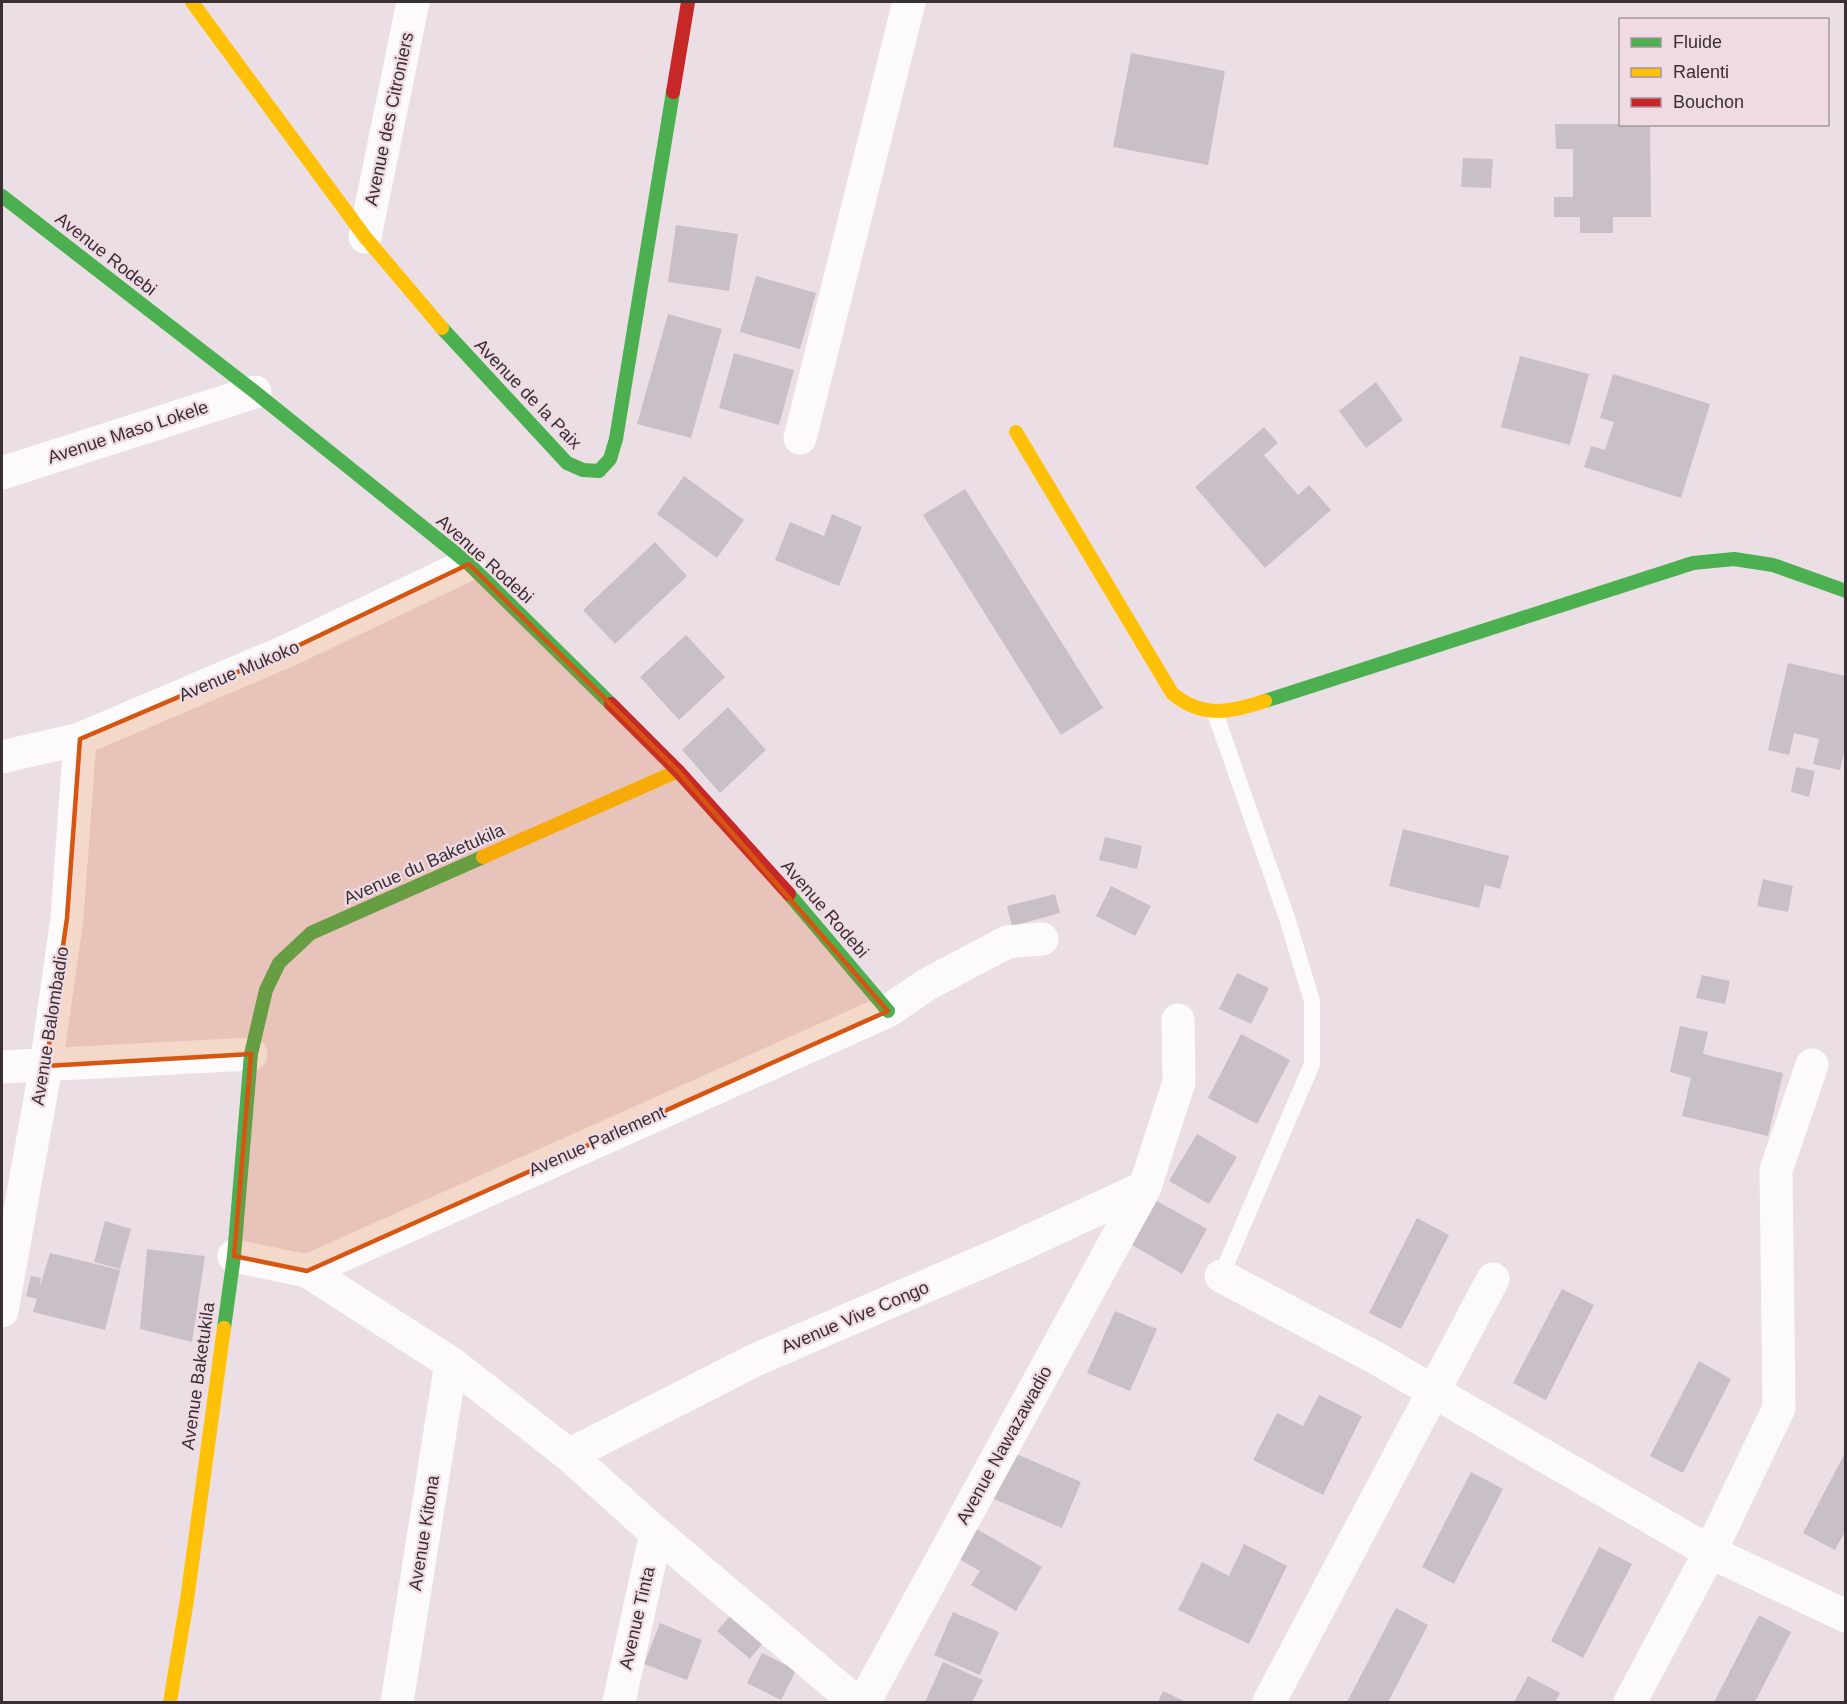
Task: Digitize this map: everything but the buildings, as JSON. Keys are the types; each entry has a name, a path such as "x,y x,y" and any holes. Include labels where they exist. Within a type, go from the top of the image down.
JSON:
{"street":[{"name":"Avenue de la Paix","path":"192,2 365,237 457,346 567,463 583,470 599,471 610,459 616,439 688,2"},
{"name":"Avenue des Citroniers","path":"365,237 413,2"},
{"path":"800,438 902,3"},
{"name":"Avenue Rodebi","path":"2,195 255,392 469,564 678,771 822,931 888,1011"},
{"name":"Avenue Maso Lokele","path":"2,472 255,392"},
{"path":"1016,432 1172,693 1186,706 1215,713 1237,710 1693,563 1734,558 1773,565 1845,591"},
{"name":"Avenue Mukoko","path":"2,757 80,739 289,650 469,564"},
{"name":"Avenue Balombadio","path":"2,1311 46,1066 67,918 80,739"},
{"name":"Avenue du Baketukila","path":"251,1054 266,990 279,963 311,933 678,771"},
{"name":"Avenue Parlement","path":"307,1271 888,1011 926,985 1007,942 1042,939"},
{"name":"Avenue Nawazawadio","path":"864,1702 1145,1187 1179,1082 1178,1020"},
{"path":"2,1067 251,1054"},
{"name":"Avenue Baketukila","path":"170,1702 187,1600 234,1256 251,1054"},
{"path":"1630,1702 1710,1552 1779,1408 1776,1170 1812,1065"},
{"name":"Avenue Vive Congo","path":"569,1455 755,1360 1014,1248 1145,1187"},
{"path":"234,1256 307,1271 451,1363 569,1455 656,1533 856,1702"},
{"path":"1221,1276 1376,1358 1432,1393 1710,1552 1845,1616"},
{"path":"1269,1702 1493,1279"},
{"name":"Avenue Kitona","path":"397,1702 451,1363"},
{"name":"Avenue Tinta","path":"619,1702 656,1533"}],"lane":[{"path":"1215,713 1287,918 1312,1001 1312,1064 1221,1276"}],"highlighted area":[{"path":"469,564 678,771 888,1011 307,1271 234,1256 251,1054 46,1066 67,918 80,739 289,650"}],"traffic: fast":[{"path":"442,328 567,463 583,470 599,471 610,459 616,439 673,92"},
{"path":"2,196 255,392 469,564 611,704"},
{"path":"1265,701 1693,563 1734,559 1773,565 1846,591"},
{"path":"224,1328 234,1256 251,1054 266,990 279,963 311,933 483,857"},
{"path":"789,894 888,1011"}],"traffic: slow":[{"path":"192,2 365,237 442,328"},
{"path":"1016,432 1172,693 1194,707 1217,711 1265,701"},
{"path":"483,857 678,771"},
{"path":"170,1702 187,1600 224,1328"}],"traffic: jam":[{"path":"673,92 688,2"},
{"path":"611,704 678,771 789,894"}]}
